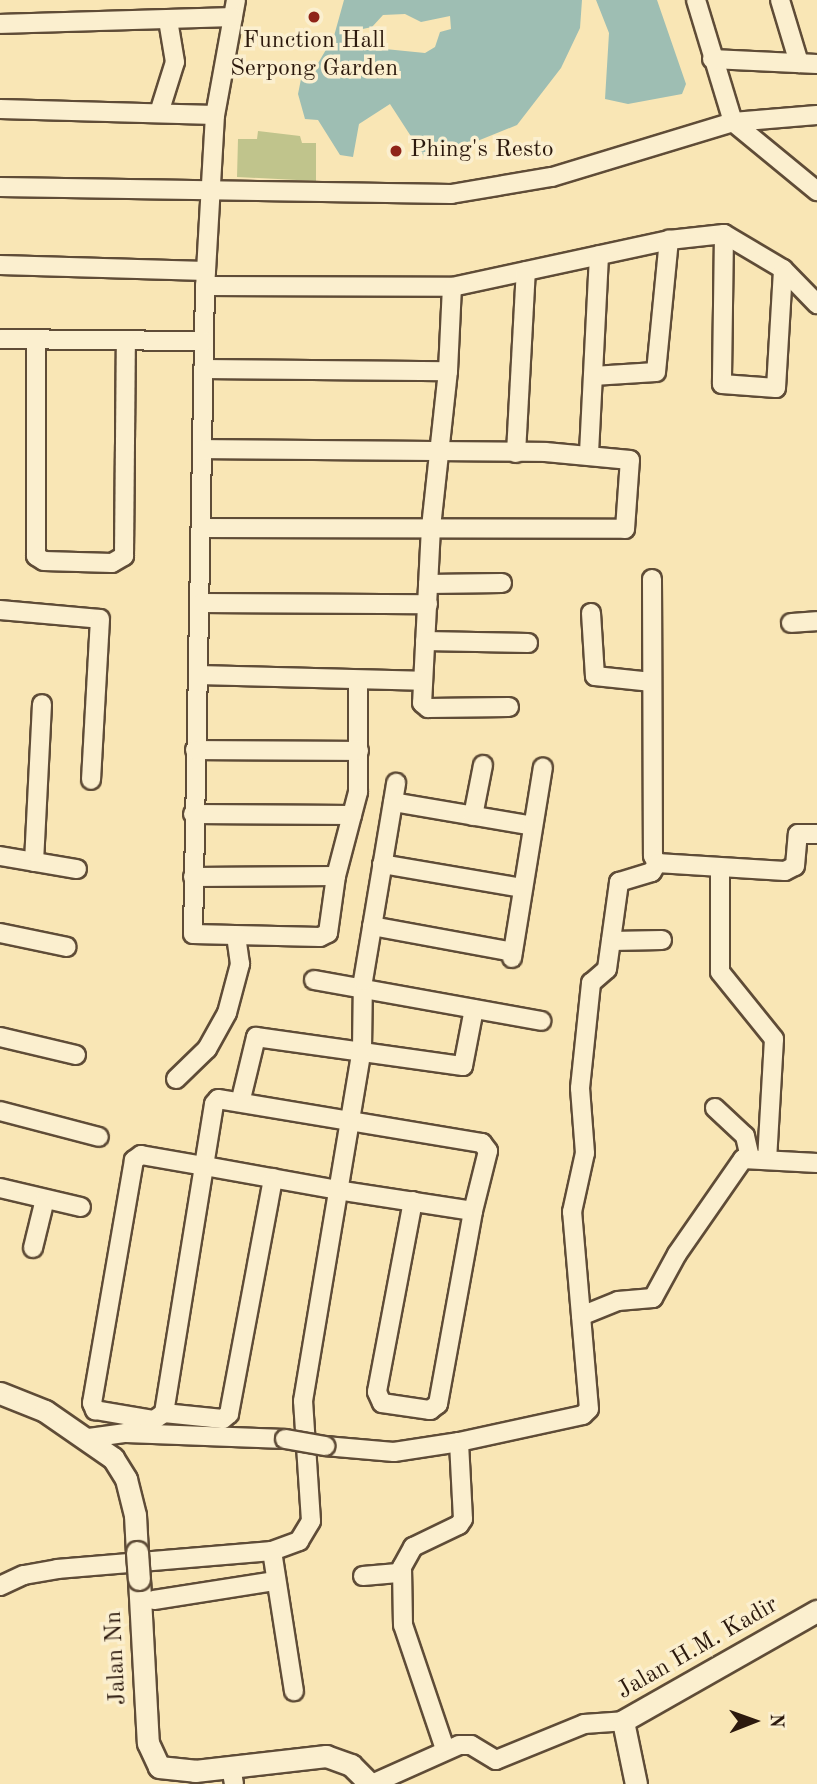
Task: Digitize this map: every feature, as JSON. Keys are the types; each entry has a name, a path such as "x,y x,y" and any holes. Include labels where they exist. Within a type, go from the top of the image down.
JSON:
{"street":[{"path":"696,0 733,122 817,191"},
{"path":"712,59 808,64 780,0"},
{"path":"0,23 168,20 234,8 215,115 205,279 201,603 192,814 193,934 325,936 335,876 358,792 358,682"},
{"path":"159,113 175,62 168,20"},
{"path":"0,109 215,115"},
{"path":"0,187 210,192 476,191 552,177 733,122 817,115"},
{"path":"0,265 205,279 452,287 669,240 724,234 783,269 817,304"},
{"path":"724,234 722,384 776,388 783,269"},
{"path":"593,376 656,372 669,240"},
{"path":"589,453 599,255"},
{"path":"516,453 526,271"},
{"path":"452,287 448,371 431,527 421,681 425,707 509,707"},
{"path":"0,339 204,341"},
{"path":"36,340 36,556 44,561 112,563 124,556 126,341"},
{"path":"203,369 448,371"},
{"path":"202,449 439,454 589,453 631,460 625,529 202,528"},
{"path":"652,579 653,856 657,863"},
{"path":"428,584 502,583"},
{"path":"201,603 428,604"},
{"path":"0,610 100,619 91,780"},
{"path":"591,613 595,676 652,682"},
{"path":"791,623 817,621"},
{"path":"425,641 528,643"},
{"path":"198,676 358,682 421,681"},
{"path":"34,862 42,704"},
{"path":"195,750 359,751"},
{"path":"472,816 483,765"},
{"path":"372,926 512,955 543,767"},
{"path":"0,1586 24,1575 57,1569 272,1551 299,1541 312,1521 303,1401 362,1049 363,989 396,783"},
{"path":"393,802 533,826"},
{"path":"192,814 352,815"},
{"path":"657,863 720,868 792,869 798,834 817,834"},
{"path":"0,856 77,869"},
{"path":"89,1438 126,1433 285,1439 324,1446 394,1452 459,1442 586,1413 591,1403 572,1212 585,1153 580,1088 591,983 606,972 619,882 652,872 657,863"},
{"path":"382,864 523,888"},
{"path":"720,868 720,972 774,1039 759,1159"},
{"path":"193,877 335,876"},
{"path":"0,933 66,947"},
{"path":"176,1079 207,1049 227,1013 240,964 236,936"},
{"path":"611,941 662,940"},
{"path":"314,980 541,1021"},
{"path":"241,1099 256,1037 362,1049 463,1066 474,1009"},
{"path":"0,1037 76,1055"},
{"path":"164,1413 214,1104 224,1097 241,1099 482,1143 488,1151 472,1211 438,1404 430,1410 382,1403 377,1392 412,1201"},
{"path":"715,1108 745,1136 759,1159"},
{"path":"0,1111 99,1137"},
{"path":"273,1178 229,1414 223,1419 164,1413 154,1420 95,1410 92,1403 134,1160 141,1155 472,1211"},
{"path":"582,1316 618,1301 653,1298 677,1254 738,1162 759,1159 817,1163"},
{"path":"0,1188 80,1208"},
{"path":"33,1248 45,1199"},
{"name":"Jalan Nn","path":"0,1393 45,1411 89,1438 113,1458 126,1479 135,1515 152,1756 159,1767 169,1772 232,1775 338,1757 371,1784"},
{"path":"445,1749 403,1625 401,1573 413,1547 458,1525 463,1519 459,1442"},
{"path":"272,1551 294,1691"},
{"path":"363,1576 401,1573"},
{"path":"154,1600 276,1581"},
{"name":"Jalan H.M. Kadir","path":"636,1784 623,1721 817,1611"},
{"path":"371,1784 445,1749 471,1745 496,1760 584,1724 623,1721"}],"green space":[{"path":"258,131 300,136 302,143 316,143 316,181 237,177 238,139 257,139"}],"water":[{"path":"344,0 582,0 580,28 561,68 517,125 438,157 425,158 390,104 359,124 353,157 340,155 318,120 305,119 298,94 302,74 317,65 334,36","holes":["405,14 421,22 450,16 451,29 440,32 435,47 425,53 355,46 358,30 372,27 383,15"]},
{"path":"596,0 657,0 686,84 682,94 628,104 605,99 609,33"}],"place":[{"name":"Function Hall Serpong Garden","path":"314,17"},
{"name":"Phing's Resto","path":"396,151"}]}
